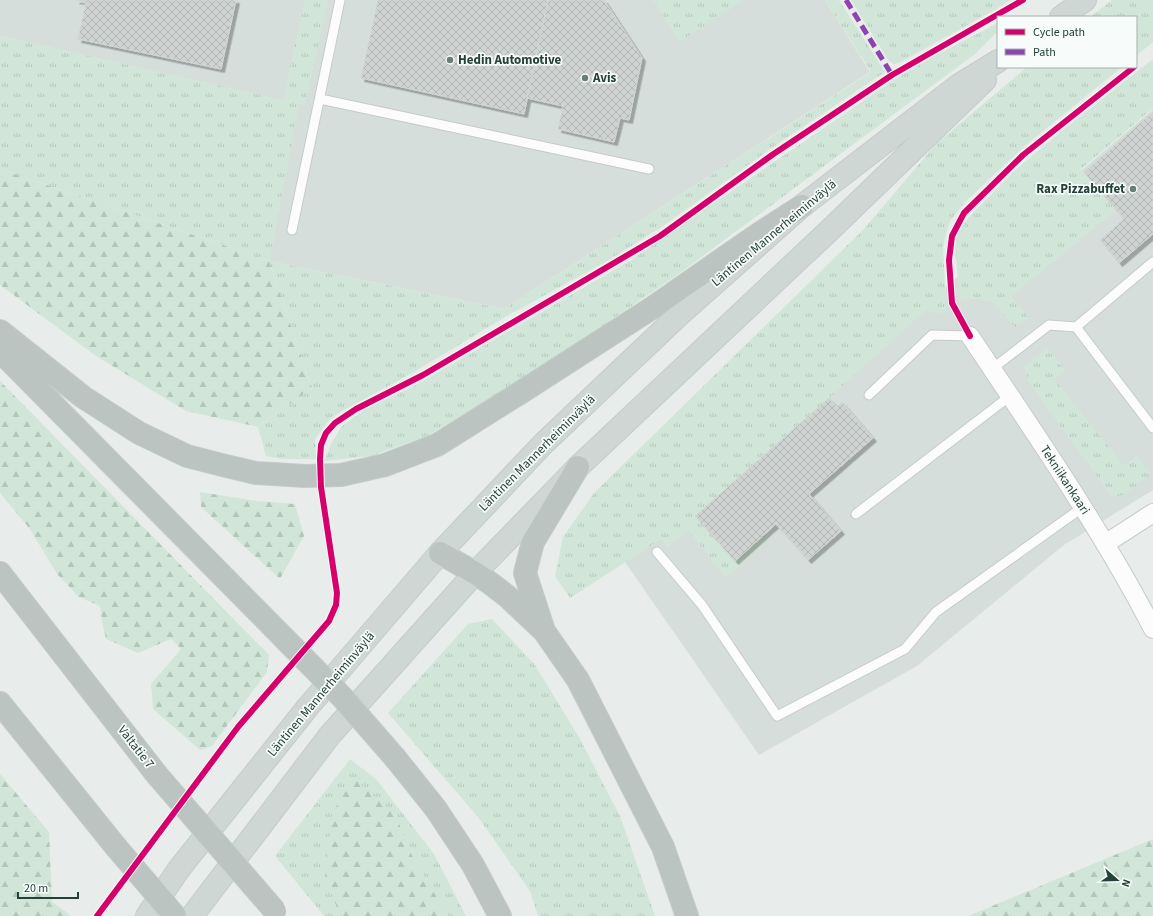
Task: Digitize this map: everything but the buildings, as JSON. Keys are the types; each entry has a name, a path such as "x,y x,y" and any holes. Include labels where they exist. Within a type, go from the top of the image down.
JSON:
{"highway":[{"path":"0,331 83,397 139,433 187,456 256,473 305,476 341,475 384,465 437,445 646,312 756,235 802,206"},
{"path":"0,351 342,697 396,759 436,809 473,865 500,916"},
{"path":"544,631 525,573 533,542 578,467"},
{"path":"440,554 475,572 508,597 544,631 578,680 663,847 687,916"},
{"name":"Valtatie 7","path":"0,573 157,775 277,913"},
{"path":"0,703 116,847 175,916"}],"main road":[{"path":"1062,16 1085,0"},
{"name":"Läntinen Mannerheiminväylä","path":"146,916 179,869 307,708 440,554 549,439 679,315 802,206 959,85 997,62"},
{"path":"192,916 330,735 475,572 578,467 840,221 997,68"}],"street":[{"name":"Tekniikankaari","path":"970,336 1083,507 1140,603 1153,629"},
{"path":"1105,544 1153,513"}],"lane":[{"path":"292,230 340,0"},
{"path":"320,99 649,169"},
{"path":"992,369 1049,326 1076,327 1153,262"},
{"path":"1076,327 1152,423"},
{"path":"869,395 932,335 970,336"},
{"path":"856,514 1010,396"},
{"path":"657,552 702,605 777,716 905,649 936,612 1083,507"}],"shaded area":[{"path":"0,0 825,0 870,72 504,309 269,261 298,104 0,36"},
{"path":"1153,109 1153,490 1064,545 917,666 759,755 625,562"}],"green space":[{"path":"305,0 328,0 305,105 299,104 269,261 0,169 0,36 283,100"},
{"path":"653,0 744,0 679,42"},
{"path":"825,0 839,0 885,72 773,147 663,226 607,261 507,316 414,372 330,419 315,439 316,459 282,459 266,456 258,427 312,388 269,261 504,309 871,72"},
{"path":"851,0 1010,0 899,63 894,64 889,61"},
{"path":"1112,0 1153,0 1153,42 1137,55 1137,16 1091,16"},
{"path":"997,24 997,32 975,54 680,273 541,368 427,436 371,456 324,461 332,442 341,427 364,410 416,385 631,260 898,77"},
{"path":"1153,59 1153,108 1080,170 1084,172 1116,210 1011,297 1029,318 1015,327 992,302 978,298 961,301 955,251 956,237 967,219 1015,170 1064,129"},
{"path":"1026,68 1121,68 1026,145 966,201 950,221 943,246 946,308 941,314 926,310 695,516 767,532 770,536 726,578 688,530 668,547 661,539 570,598 555,576 563,537 594,493 863,230 936,144"},
{"path":"0,169 269,261 312,388 258,427 186,411 96,356 0,285"},
{"path":"1047,348 1065,370 1054,379 1124,466 1137,456 1151,474 1124,495 1112,497 1028,381 1024,367"},
{"path":"0,381 269,655 267,672 212,746 200,750 153,709 151,684 181,649 171,639 138,653 106,639 100,606 79,597 58,575 29,528 0,493"},
{"path":"200,492 258,501 295,504 304,536 280,579 201,507"},
{"path":"492,619 535,665 580,739 620,816 655,916 538,916 530,891 478,817 388,713 468,624"},
{"path":"350,759 376,779 434,854 466,916 324,916 275,856"},
{"path":"0,774 49,832 52,902 69,914 69,916 0,916"},
{"path":"353,777 396,816 413,858 448,916 340,916 325,876 332,814"},
{"path":"1153,839 1153,916 968,916"}],"marked path":[{"path":"846,0 892,75"}],"cycle path":[{"path":"97,916 238,727 329,621 336,605 337,593 321,487 320,459 321,445 326,433 335,423 356,409 423,375 660,236 772,155 892,75 1023,0"},
{"path":"970,336 952,303 949,260 952,236 964,213 1023,155 1133,68"}],"place":[{"name":"Hedin Automotive","path":"450,60"},
{"name":"Avis","path":"585,78"},
{"name":"Rax Pizzabuffet","path":"1133,189"}]}
